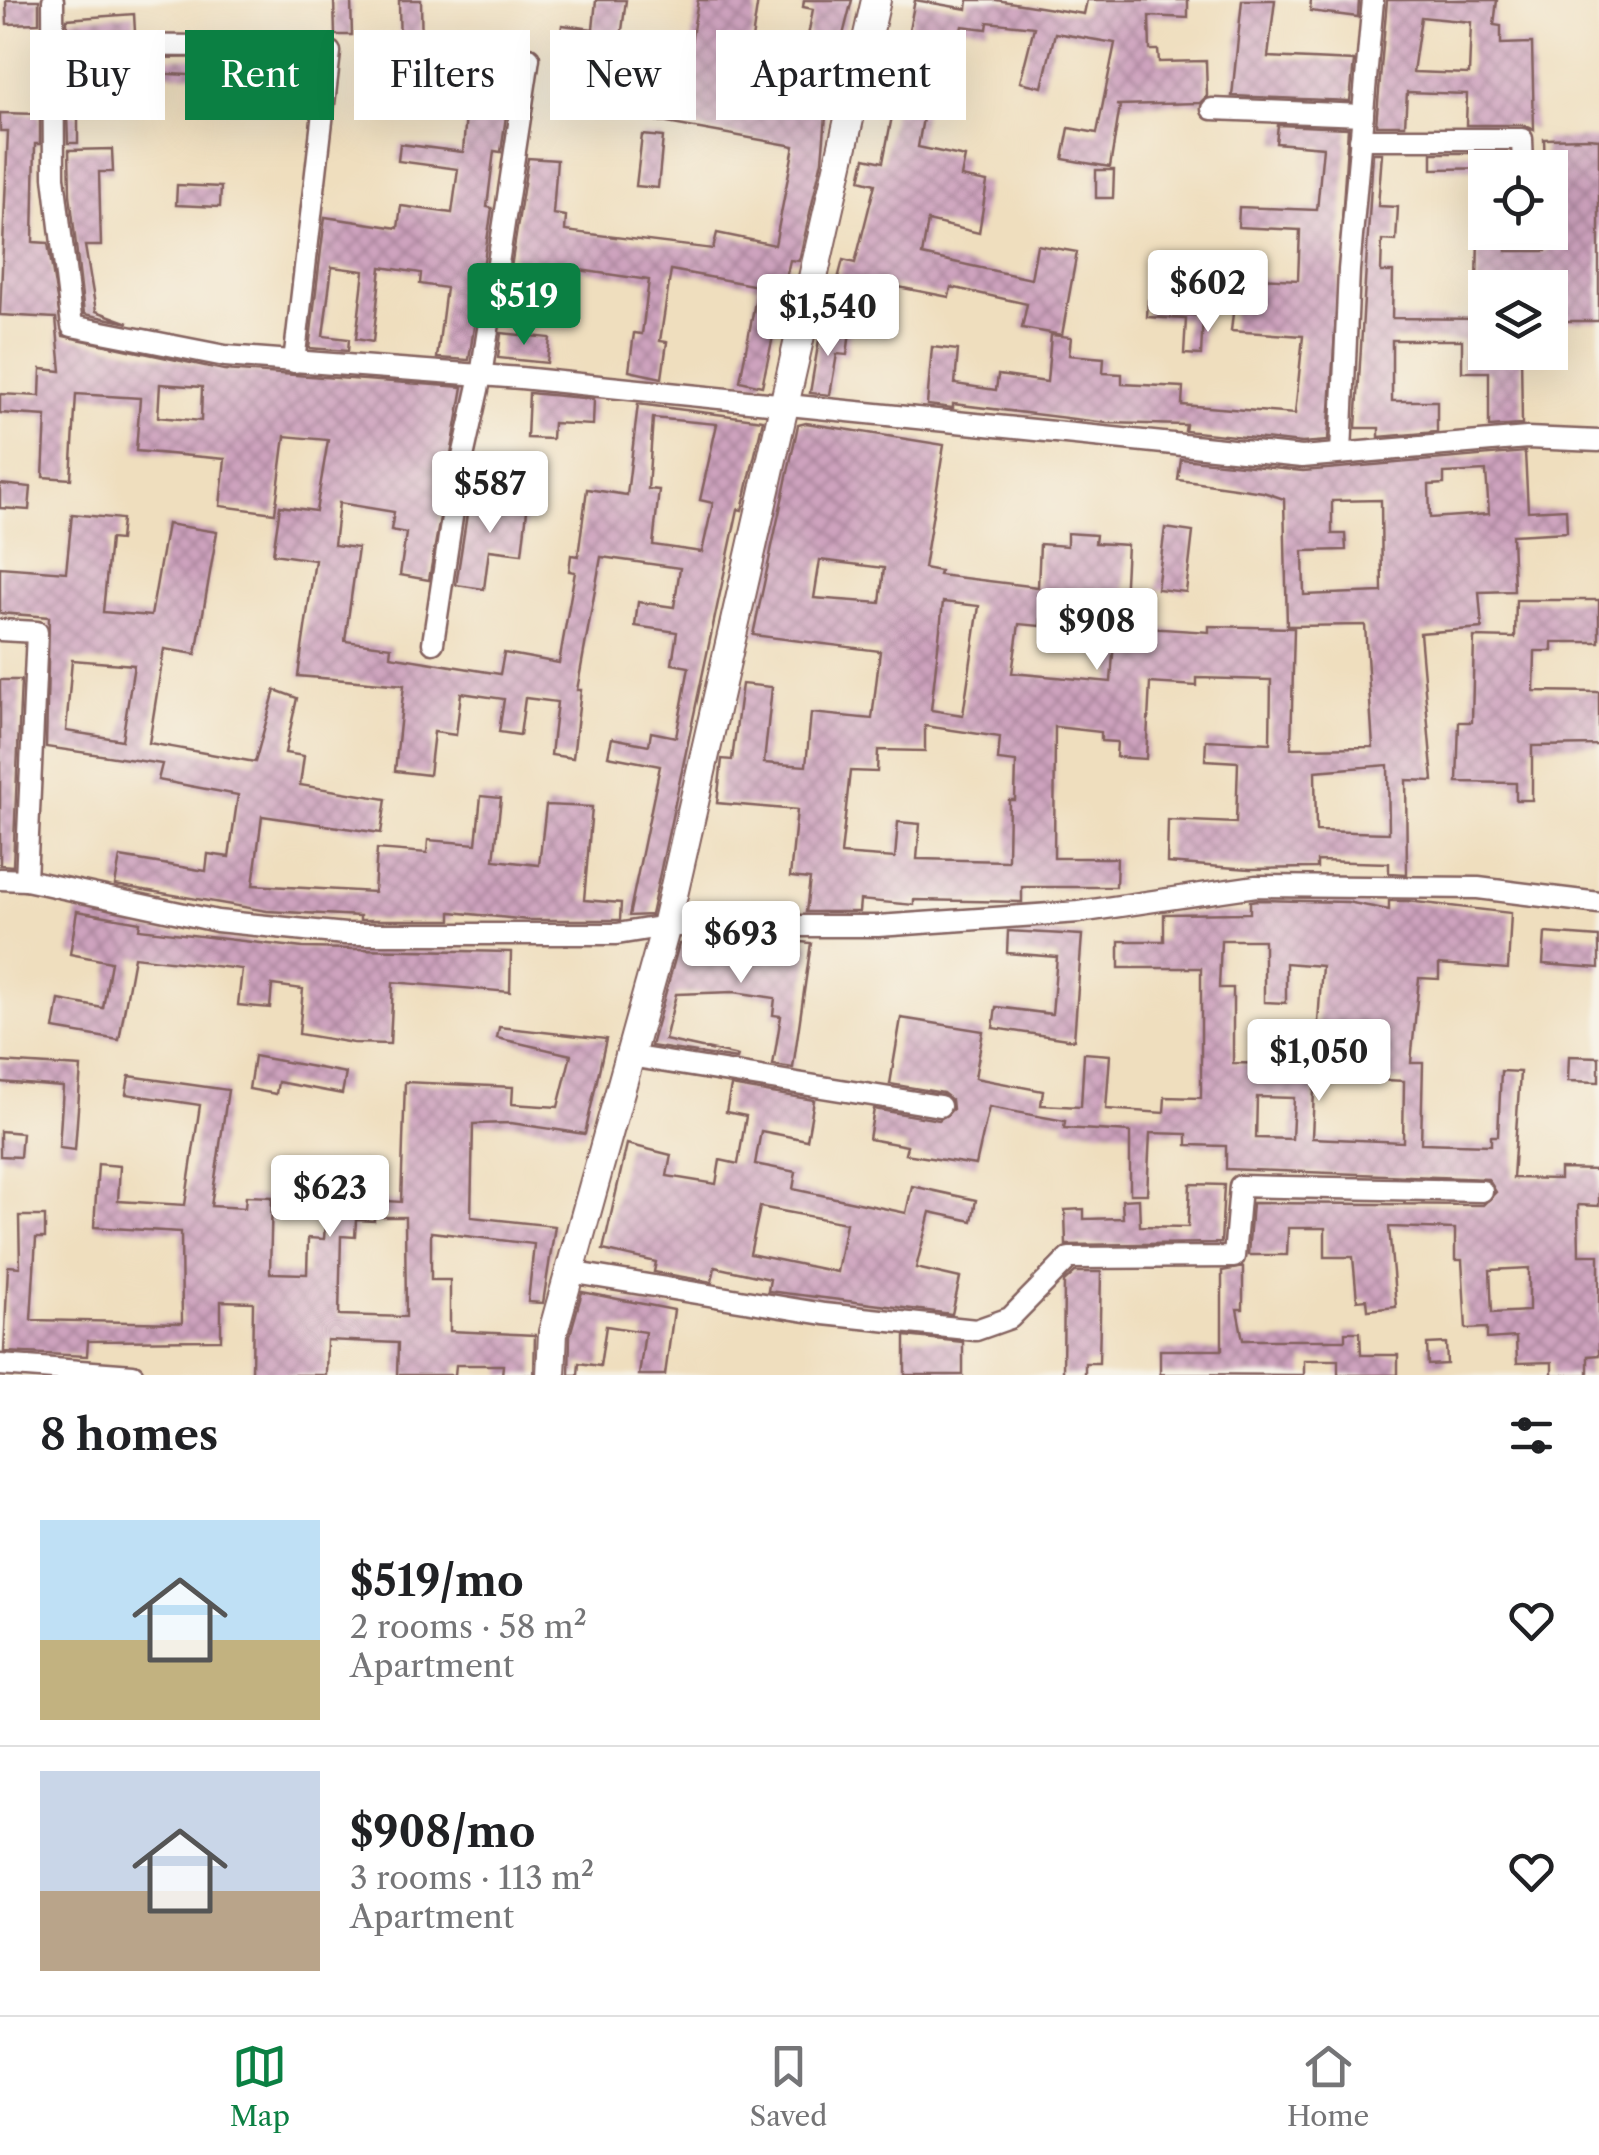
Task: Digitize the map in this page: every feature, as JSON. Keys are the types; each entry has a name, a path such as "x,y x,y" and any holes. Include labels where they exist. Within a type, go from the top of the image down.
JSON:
{"street":[{"path":"53,0 54,30"},
{"path":"551,1375 553,1332 666,926 876,0"},
{"path":"1342,452 1360,139 1373,0"},
{"path":"1212,110 1363,116"},
{"path":"54,120 54,176 72,326 154,345 294,362 481,376 1302,457 1526,438 1599,441"},
{"path":"294,362 322,120"},
{"path":"433,643 457,484 481,376 520,120"},
{"path":"1360,139 1522,138 1522,150"},
{"path":"0,630 37,632 26,880"},
{"path":"0,879 26,880 218,922 344,934 617,934 666,926 878,926 1080,912 1256,886 1478,888 1599,904"},
{"path":"629,1056 940,1106"},
{"path":"569,1272 824,1314 976,1330 1010,1318 1069,1258 1234,1258 1240,1186 1482,1191"},
{"path":"0,1365 133,1375"}],"building":[{"path":"6,0 39,0 39,23 7,24"},
{"path":"334,0 351,0 352,35 335,35"},
{"path":"399,0 421,0 422,30 400,30"},
{"path":"596,0 626,0 622,30 561,30 562,25 593,29"},
{"path":"698,0 758,0 753,30 716,30 716,120 826,120 822,160 799,261 790,260 762,386 740,381 758,286 671,270 660,341 667,342 662,378 629,371 634,333 642,334 649,280 565,268 564,280 510,274 528,158 557,160 553,214 566,216 565,231 713,249 717,233 775,245 794,146 656,121 696,120 693,30"},
{"path":"804,0 852,0 844,30 809,30 813,9 803,7"},
{"path":"915,0 967,9 968,0 996,0 1084,14 1087,0 1188,0 1188,18 1149,16 1150,50 1158,50 1159,62 1206,61 1207,96 1200,103 1116,105 1120,106 1110,167 1063,159 1069,128 1097,133 1115,43 1055,33 1042,87 1020,82 1034,27 988,22 987,29 962,26 961,30 909,30"},
{"path":"1242,0 1275,0 1268,57 1354,61 1350,101 1232,96"},
{"path":"1311,0 1359,0 1358,17 1310,11"},
{"path":"1387,0 1497,0 1494,25 1501,26 1501,44 1532,43 1534,130 1522,125 1466,125 1467,94 1407,92 1405,125 1376,125","holes":["1421,17 1471,22 1469,74 1413,72"]},
{"path":"134,14 135,30 67,30 67,19"},
{"path":"165,58 185,58 185,75 165,74"},
{"path":"0,113 30,114 30,120 40,120 40,144 35,144 33,242 48,243 63,336 224,370 463,387 429,580 400,575 406,533 391,530 394,512 339,503 334,545 358,548 345,641 391,647 390,656 500,674 504,653 559,663 575,572 569,571 571,555 578,556 587,489 627,495 638,404 763,420 742,510 738,509 651,915 629,916 660,766 608,756 612,738 649,745 651,732 676,737 689,667 672,664 677,632 635,626 638,602 674,607 680,568 601,557 577,690 581,690 573,758 551,755 557,702 525,698 520,735 499,732 504,699 461,693 456,735 434,732 429,775 395,771 404,685 298,676 315,560 273,554 280,506 316,511 328,440 285,436 275,513 220,506 225,459 136,451 140,398 76,394 71,479 43,477 46,416 0,413 0,394 40,396 41,369 61,371 56,318 0,315 8,131 0,131","holes":["160,384 202,387 201,421 158,417","653,418 717,424 700,500 713,503 702,552 653,545 659,490 648,489"]},
{"path":"67,120 78,120 78,143 68,143"},
{"path":"466,120 505,120 501,152 494,151 487,207 492,208 469,360 437,358 446,288 420,284 421,273 381,267 373,342 356,339 364,271 332,267 323,336 349,339 348,351 309,348 325,217 398,228 401,206 452,213 458,169 398,161 400,144 463,152"},
{"path":"891,120 923,120 918,147 965,157 961,177 987,182 979,233 928,221 922,255 1031,279 1037,245 1077,252 1062,335 1022,328 1027,304 951,287 949,297 893,286 880,334 840,323 850,286 837,283 843,260 855,263 875,184 860,180 865,158 883,162"},
{"path":"1278,125 1348,128 1328,441 1302,443 1185,431 1186,425 1107,423 953,404 953,408 927,405 932,347 958,350 955,384 996,390 998,375 1047,382 1051,335 1071,337 1069,355 1104,358 1103,373 1122,374 1122,384 1183,387 1182,405 1295,414 1303,336 1231,331 1237,277 1298,280 1300,230 1238,227 1239,207 1317,210 1323,147 1276,143"},
{"path":"642,135 663,137 658,188 636,186"},
{"path":"1544,139 1599,139 1599,321 1568,321 1568,270 1477,270 1478,250 1568,250 1568,150 1544,150"},
{"path":"112,149 113,172 99,172 101,246 85,246 96,311 129,323 84,314 70,194 69,150"},
{"path":"1373,153 1382,153 1378,206 1398,207 1396,241 1382,240 1381,272 1393,272 1392,318 1468,319 1468,370 1521,370 1522,425 1489,427 1489,372 1462,372 1462,340 1392,340 1392,401 1437,401 1437,432 1379,437 1379,428 1356,428"},
{"path":"1432,153 1468,153 1468,169 1432,169"},
{"path":"1096,170 1114,170 1113,198 1096,198"},
{"path":"177,185 221,187 220,207 176,205"},
{"path":"1148,300 1189,301 1188,315 1203,315 1201,355 1184,354 1186,319 1147,317"},
{"path":"821,328 850,332 847,355 837,354 830,395 810,393"},
{"path":"501,333 550,338 547,363 498,358"},
{"path":"529,393 594,399 593,425 553,423 552,439 527,438"},
{"path":"806,423 944,445 924,568 940,571 939,575 1038,587 1040,544 1067,546 1067,533 1096,535 1095,543 1127,545 1124,602 1043,598 1040,626 1019,624 1012,673 1111,682 1115,626 1209,632 1209,626 1294,628 1291,748 1373,747 1365,625 1287,626 1284,499 1263,492 1178,480 1181,459 1303,471 1525,452 1528,511 1566,509 1567,532 1512,535 1514,591 1479,592 1482,628 1420,633 1433,781 1406,780 1407,874 1389,873 1389,863 1317,861 1317,868 1250,869 1167,863 1168,820 1236,823 1238,762 1205,760 1206,740 1270,743 1271,680 1197,678 1197,686 1150,683 1146,759 1116,757 1117,742 1101,741 1101,732 1055,727 1054,858 1117,858 1116,887 1022,887 1022,902 914,900 914,905 860,900 859,912 806,912 810,879 790,877 797,810 717,803 722,759 732,760 742,684 772,687 764,763 806,766 811,713 872,719 880,651 753,635 798,425","holes":["1486,471 1489,514 1430,518 1429,485 1444,484 1444,473","1381,500 1382,592 1304,595 1303,551 1346,550 1345,534 1332,534 1332,501","820,560 884,568 880,603 814,598","943,602 979,606 963,715 931,710","925,726 1000,737 998,760 1016,762 1015,800 1009,800 1008,861 917,859 920,824 898,822 895,858 841,854 850,771 877,772 878,750 925,751","1388,765 1389,833 1316,831 1315,771"]},
{"path":"472,482 470,497 528,502 522,554 489,550 484,589 456,585"},
{"path":"0,484 31,487 29,510 0,508"},
{"path":"72,514 122,519 120,540 110,539 103,612 151,616 167,524 217,532 196,654 164,649 149,743 255,762 275,690 297,698 285,753 304,756 300,785 386,799 381,833 262,816 253,885 374,892 377,849 427,853 428,840 476,844 481,796 501,798 494,860 539,865 546,805 592,807 584,900 621,903 620,920 528,920 451,912 451,920 360,920 360,916 267,911 115,885 120,857 206,871 208,854 229,857 238,795 158,780 162,764 46,747 49,617 0,613 0,567 66,572","holes":["72,660 134,665 122,740 66,731"]},
{"path":"1165,528 1193,532 1186,592 1157,589"},
{"path":"1516,600 1599,600 1599,642 1552,642 1552,651 1535,651 1534,691 1599,692 1599,745 1532,746 1532,800 1516,800 1516,783 1457,782 1459,722 1472,722 1474,637 1515,638"},
{"path":"0,680 21,680 13,866 0,865"},
{"path":"1250,901 1347,902 1389,910 1389,901 1407,901 1511,913 1508,969 1439,964 1439,979 1419,978 1411,1063 1423,1063 1421,1143 1491,1145 1491,1136 1498,1136 1501,1071 1520,1072 1513,1178 1560,1179 1560,1169 1599,1170 1599,1206 1578,1205 1579,1255 1599,1255 1599,1355 1588,1356 1588,1375 1552,1375 1552,1362 1517,1363 1516,1337 1487,1339 1487,1328 1466,1329 1462,1260 1455,1260 1455,1229 1389,1227 1396,1307 1368,1310 1367,1299 1357,1300 1353,1257 1325,1257 1325,1228 1288,1228 1287,1255 1248,1255 1252,1203 1483,1205 1496,1192 1488,1179 1226,1169 1226,1146 1187,1145 1187,1134 1150,1133 1147,1194 1130,1194 1130,1132 1064,1128 1065,1121 989,1107 976,1165 905,1154 907,1146 869,1139 874,1109 939,1120 953,1109 952,1100 943,1093 890,1084 901,1018 983,1031 975,1078 1043,1091 1041,1105 1081,1107 1084,1053 1110,1055 1106,1109 1164,1113 1165,1097 1201,1098 1201,968 1119,968 1119,941 1164,941 1164,914 1250,913","holes":["1221,940 1264,940 1264,1002 1286,1003 1286,963 1322,966 1315,1065 1233,1063 1233,988 1219,988","1315,1066 1366,1068 1366,1079 1404,1081 1403,1142 1312,1138","1257,1097 1294,1098 1292,1139 1256,1138","1529,1268 1529,1311 1492,1313 1490,1270"]},
{"path":"77,911 140,922 139,929 303,948 511,952 510,992 393,982 390,1044 353,1043 299,1034 303,989 272,985 270,1008 238,1005 242,969 134,957 119,1040 54,1029 59,1000 103,1008 111,962 70,954"},
{"path":"1008,931 1082,935 1074,1040 993,1028 996,1007 1052,1014 1057,957 1007,953"},
{"path":"1545,933 1599,937 1599,968 1543,964"},
{"path":"782,940 811,943 793,1068 773,1065 781,1016 773,1015 775,998 734,992 676,994 665,1040 738,1056 737,1059 651,1046 679,944 741,942 780,948"},
{"path":"499,1027 606,1039 585,1134 511,1123 473,1124 471,1217 555,1226 543,1303 528,1302 534,1244 431,1232 431,1280 450,1280 450,1331 535,1335 534,1375 502,1375 503,1365 456,1365 455,1375 397,1375 398,1343 327,1340 326,1375 252,1375 253,1302 221,1301 221,1340 88,1341 87,1356 4,1352 8,1266 20,1267 19,1216 45,1216 45,1238 36,1238 31,1320 182,1323 181,1232 94,1227 98,1164 120,1166 118,1201 185,1205 200,1105 126,1094 129,1076 228,1090 211,1206 245,1208 246,1196 272,1197 270,1273 307,1274 308,1238 324,1239 327,1197 401,1202 405,1082 513,1087 512,1104 558,1107 571,1055 497,1038","holes":["405,1217 406,1317 339,1315 341,1236 355,1237 356,1220"]},
{"path":"254,1056 346,1073 342,1094 278,1082 276,1094 249,1089"},
{"path":"1569,1056 1599,1057 1599,1082 1568,1081"},
{"path":"0,1062 81,1067 75,1150 59,1148 63,1087 0,1082"},
{"path":"731,1086 814,1100 807,1140 761,1131 755,1164 796,1172 793,1189 906,1213 912,1186 976,1200 972,1221 930,1212 916,1268 960,1278 952,1314 768,1291 770,1279 715,1267 712,1282 654,1272 656,1262 603,1250 627,1144 671,1155 667,1176 716,1184 720,1160 738,1164 746,1116 726,1112","holes":["760,1207 846,1223 837,1272 750,1254"]},
{"path":"0,1131 22,1133 20,1157 0,1156"},
{"path":"1190,1184 1224,1185 1221,1243 1066,1245 1065,1210 1084,1209 1084,1219 1123,1218 1122,1200 1139,1199 1140,1226 1188,1227"},
{"path":"1243,1267 1243,1309 1237,1309 1243,1340 1345,1340 1345,1332 1360,1332 1361,1355 1398,1355 1398,1375 1338,1375 1338,1360 1304,1360 1304,1375 1160,1374 1160,1350 1222,1350 1222,1271"},
{"path":"1075,1272 1101,1272 1099,1363 1085,1363 1085,1375 1063,1375 1064,1282"},
{"path":"582,1292 674,1310 665,1375 639,1375 645,1332 606,1326 600,1366 579,1363 578,1375 569,1375 570,1335"},
{"path":"905,1336 963,1342 963,1375 905,1375"},
{"path":"1446,1343 1447,1364 1428,1365 1427,1344"}]}
